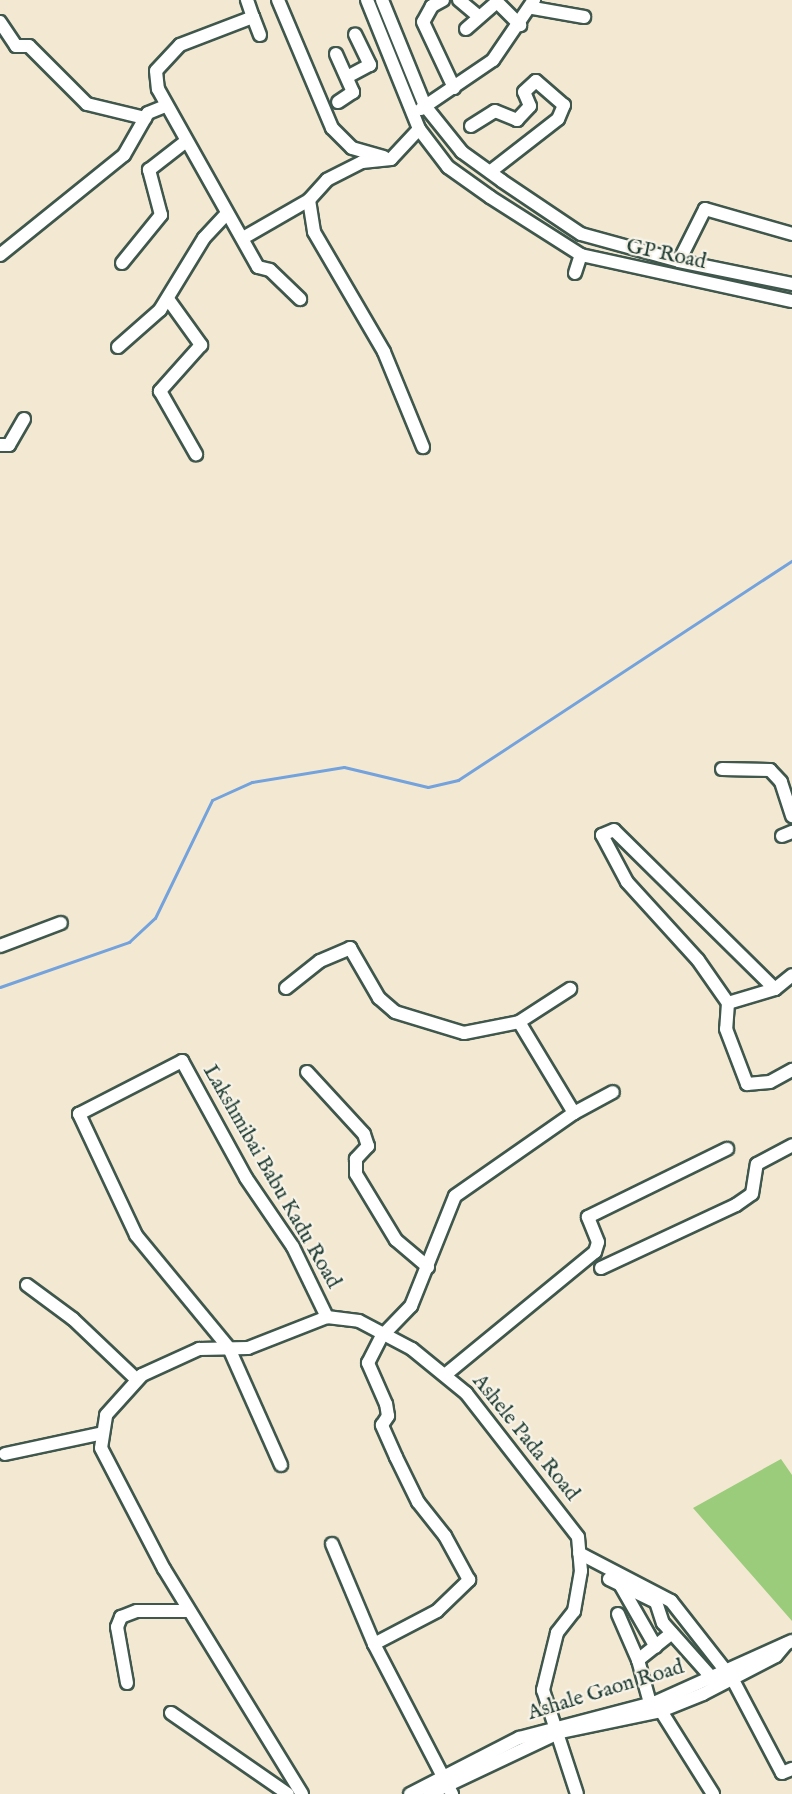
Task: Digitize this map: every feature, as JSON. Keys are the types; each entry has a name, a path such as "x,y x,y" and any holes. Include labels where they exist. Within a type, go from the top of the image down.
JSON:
{"street":[{"path":"247,0 260,35"},
{"path":"278,0 332,128 352,148 391,159"},
{"name":"GP Road","path":"367,0 411,115 419,129 448,167 490,197 538,230 581,255 792,302"},
{"name":"GP Road","path":"382,0 425,106 462,152 502,181 581,234 678,261 792,284"},
{"path":"443,0 432,6 423,22 454,88"},
{"path":"459,0 479,17"},
{"path":"466,28 497,2 520,25"},
{"path":"411,115 493,60 533,4 584,17"},
{"path":"253,17 180,45 156,71 165,106 258,267 270,270 300,299"},
{"path":"0,22 16,46 29,46 87,104 145,118"},
{"path":"347,77 369,66 355,34"},
{"path":"366,56 384,47"},
{"path":"336,54 353,92 338,102"},
{"path":"471,126 495,111 517,120 530,106 524,92 537,81 564,105 558,119 490,172"},
{"path":"0,255 124,155 145,118 165,106"},
{"path":"243,238 309,200 327,180 362,162 391,159 419,129"},
{"path":"122,263 161,215 149,170 185,142"},
{"path":"490,197 502,181"},
{"path":"309,200 314,232 384,352 423,447"},
{"path":"678,261 705,209 792,234"},
{"path":"538,230 547,212"},
{"path":"118,347 168,299 183,269 226,214"},
{"path":"575,273 581,255"},
{"path":"168,299 201,345 160,391 196,454"},
{"path":"0,445 9,445 24,419"},
{"path":"722,769 770,770 781,782 792,816"},
{"path":"775,988 614,830 602,836 627,882 698,960 728,1003 726,1029 747,1084 770,1082 792,1070"},
{"path":"0,946 61,923"},
{"path":"286,988 320,961 350,948 379,998 395,1012 464,1033 519,1022 570,989"},
{"path":"728,1003 775,988 792,975"},
{"path":"519,1022 574,1113"},
{"name":"Lakshmibai Babu Kadu Road","path":"103,1433 106,1415 137,1380 199,1349 248,1348 327,1317 293,1247 246,1178 182,1062 79,1114 136,1235 229,1348"},
{"path":"307,1072 364,1134 368,1146 356,1159 356,1174 396,1240 428,1267"},
{"path":"374,1644 437,1611 469,1580 418,1502 382,1425 387,1410 368,1363 382,1336 411,1305 455,1196 574,1113 613,1092"},
{"path":"601,1268 736,1205 752,1194 757,1164 792,1145"},
{"path":"445,1375 595,1252 598,1242 588,1217 727,1149"},
{"path":"27,1285 74,1319 137,1380"},
{"name":"Ashele Pada Road","path":"327,1317 359,1321 382,1336 412,1349 466,1393 555,1504 578,1537 579,1553"},
{"path":"229,1348 281,1465"},
{"path":"5,1454 103,1433 101,1448 188,1611 302,1794"},
{"path":"332,1544 374,1644 447,1785"},
{"path":"577,1794 559,1728 543,1690 557,1633 574,1611 579,1553 657,1589 730,1675 782,1773 792,1769"},
{"path":"656,1647 615,1582 656,1602 672,1633 712,1678"},
{"path":"126,1683 117,1627 120,1617 137,1611 188,1611"},
{"path":"618,1614 639,1660 650,1703"},
{"path":"639,1660 672,1633"},
{"name":"Ashale Gaon Road","path":"559,1728 661,1711 730,1675 771,1646 789,1643"},
{"name":"Ashale Gaon Road","path":"429,1794 559,1728 650,1703 712,1678 730,1675"},
{"path":"661,1711 712,1794"},
{"path":"171,1713 288,1794"},
{"name":"Ashale Gaon Road","path":"410,1794 447,1785"}],"green space":[{"path":"781,1459 792,1475 792,1621 693,1508"}],"waterway":[{"path":"0,987 129,942 155,918 212,800 252,782 344,767 428,787 458,780 792,561"}]}
